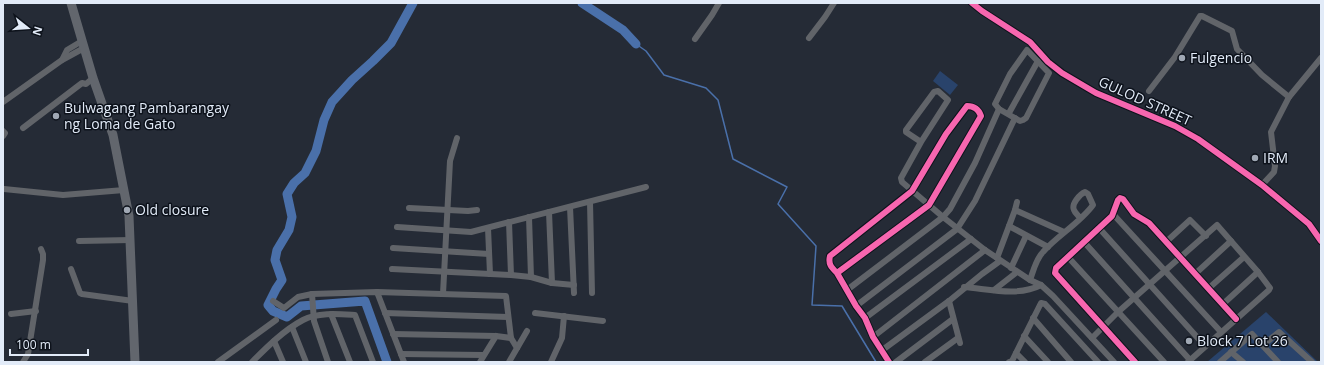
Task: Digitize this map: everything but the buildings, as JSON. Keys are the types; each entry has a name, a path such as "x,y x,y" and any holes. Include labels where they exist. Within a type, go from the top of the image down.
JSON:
{"main road":[{"path":"71,3 93,78 113,135 129,216 136,362"}],"street":[{"path":"695,38 719,3"},
{"path":"809,38 834,3"},
{"name":"GULOD STREET","path":"972,3 1030,42 1048,62 1062,73 1096,93 1181,129 1198,139 1262,186 1309,224 1321,241"},
{"path":"1149,91 1174,57 1200,16 1202,16 1232,31 1237,49 1262,76 1289,97"},
{"path":"3,102 83,45"},
{"path":"1027,50 1038,61 1048,70 1049,75 1026,118 1020,121 999,109 996,106 996,101 1010,74 1027,50"},
{"path":"1262,186 1274,172 1275,166 1270,134 1289,97 1321,58"},
{"path":"1009,114 1038,61"},
{"path":"23,128 82,83 86,84 93,78"},
{"path":"921,142 906,132 906,130 934,92 938,91 948,100 921,142 901,178 902,182 912,192 985,250 1014,270 1040,285 1053,296 1111,361"},
{"path":"837,273 929,205 981,116 979,112 973,107 967,106 946,134 912,192 830,256 830,266 837,273 864,318 881,351 889,362"},
{"path":"847,290 943,217 950,209 975,163 999,109"},
{"path":"856,306 958,229 978,195 1014,118"},
{"path":"3,131 5,132 3,136"},
{"path":"443,294 450,161 457,138"},
{"path":"397,227 471,232 646,187"},
{"path":"4,189 63,195 124,190"},
{"path":"1135,362 1055,273 1055,270 1068,257 1112,216 1120,198 1124,199 1134,214 1149,223 1236,319"},
{"path":"590,202 592,293"},
{"path":"881,351 949,301 964,287 999,260 1008,226 1017,202"},
{"path":"570,207 574,293"},
{"path":"409,208 468,211 477,210"},
{"path":"1015,210 1064,232"},
{"path":"549,212 552,283"},
{"path":"1113,214 1221,332"},
{"path":"529,217 531,277"},
{"path":"1030,280 1041,253 1080,218"},
{"path":"1166,242 1190,220 1206,236"},
{"path":"509,222 511,276"},
{"path":"1084,242 1135,298 1189,361 1270,288 1217,225 1206,236 1180,257 1135,298 1118,312 1092,338"},
{"path":"1008,226 1048,247"},
{"path":"488,228 490,274"},
{"path":"1099,228 1205,346"},
{"path":"994,290 1014,270 1026,236"},
{"path":"864,318 971,239"},
{"path":"79,241 131,240"},
{"path":"1195,274 1231,241"},
{"path":"393,248 489,254"},
{"path":"23,362 28,354 36,311 43,260 41,249"},
{"path":"873,337 985,250"},
{"path":"1068,257 1164,362"},
{"path":"1209,288 1244,257"},
{"path":"71,269 80,293 133,301"},
{"path":"392,269 531,277 552,283 574,285"},
{"path":"1223,304 1258,272"},
{"path":"964,287 1014,292 1032,290 1040,285"},
{"path":"377,292 404,362"},
{"path":"273,301 284,308 298,297 312,294 377,292 506,296 510,338 518,348"},
{"path":"312,294 314,322 328,362"},
{"path":"925,362 959,341 949,301"},
{"path":"1009,362 1012,361 1041,303 1045,304 1098,362"},
{"path":"11,314 36,311"},
{"path":"385,313 508,317"},
{"path":"535,313 603,321"},
{"path":"331,314 350,362"},
{"path":"252,362 274,340 303,320 331,314 355,314 373,362"},
{"path":"550,362 562,338 564,316"},
{"path":"1033,318 1071,362"},
{"path":"896,362 953,319"},
{"path":"218,362 276,320"},
{"path":"292,327 306,362"},
{"path":"509,362 527,331"},
{"path":"1263,346 1280,332 1312,362"},
{"path":"393,334 496,336 510,338"},
{"path":"1220,362 1252,334 1278,362"},
{"path":"480,362 496,336"},
{"path":"1024,336 1048,362"},
{"path":"274,340 283,362"},
{"path":"1231,352 1243,362"},
{"path":"1016,353 1025,362"},
{"path":"401,354 484,355"},
{"path":"259,355 261,362"}],"shaded area":[{"path":"940,71 958,85 950,95 933,81"},
{"path":"1266,312 1318,362 1207,362"}],"waterway":[{"path":"387,362 365,301 301,306 287,317 273,311 268,305 282,280 275,260 277,250 289,230 292,217 287,194 294,183 305,173 316,151 324,120 332,102 352,80 391,43 413,3"},
{"path":"582,3 623,30 636,44"},
{"path":"636,44 646,51 664,75 706,88 718,100 733,159 787,187 778,204 816,246 812,305 842,306 876,362"}],"cycle path":[{"path":"972,3 1030,42 1048,62 1062,73 1096,93 1175,126 1198,139 1262,185 1309,224 1321,241"},
{"path":"837,273 830,265 830,256 912,191 946,134 967,106 976,109 981,116 929,205 837,273 856,306 865,318 873,337 889,362"},
{"path":"1135,362 1055,273 1056,268 1112,216 1120,198 1123,199 1134,214 1149,223 1236,319"}],"place":[{"name":"Fulgencio","path":"1182,58"},
{"name":"Bulwagang Pambarangay ng Loma de Gato","path":"56,116"},
{"name":"IRM","path":"1255,158"},
{"name":"Old closure","path":"127,210"},
{"name":"Block 7 Lot 26","path":"1189,341"}]}
